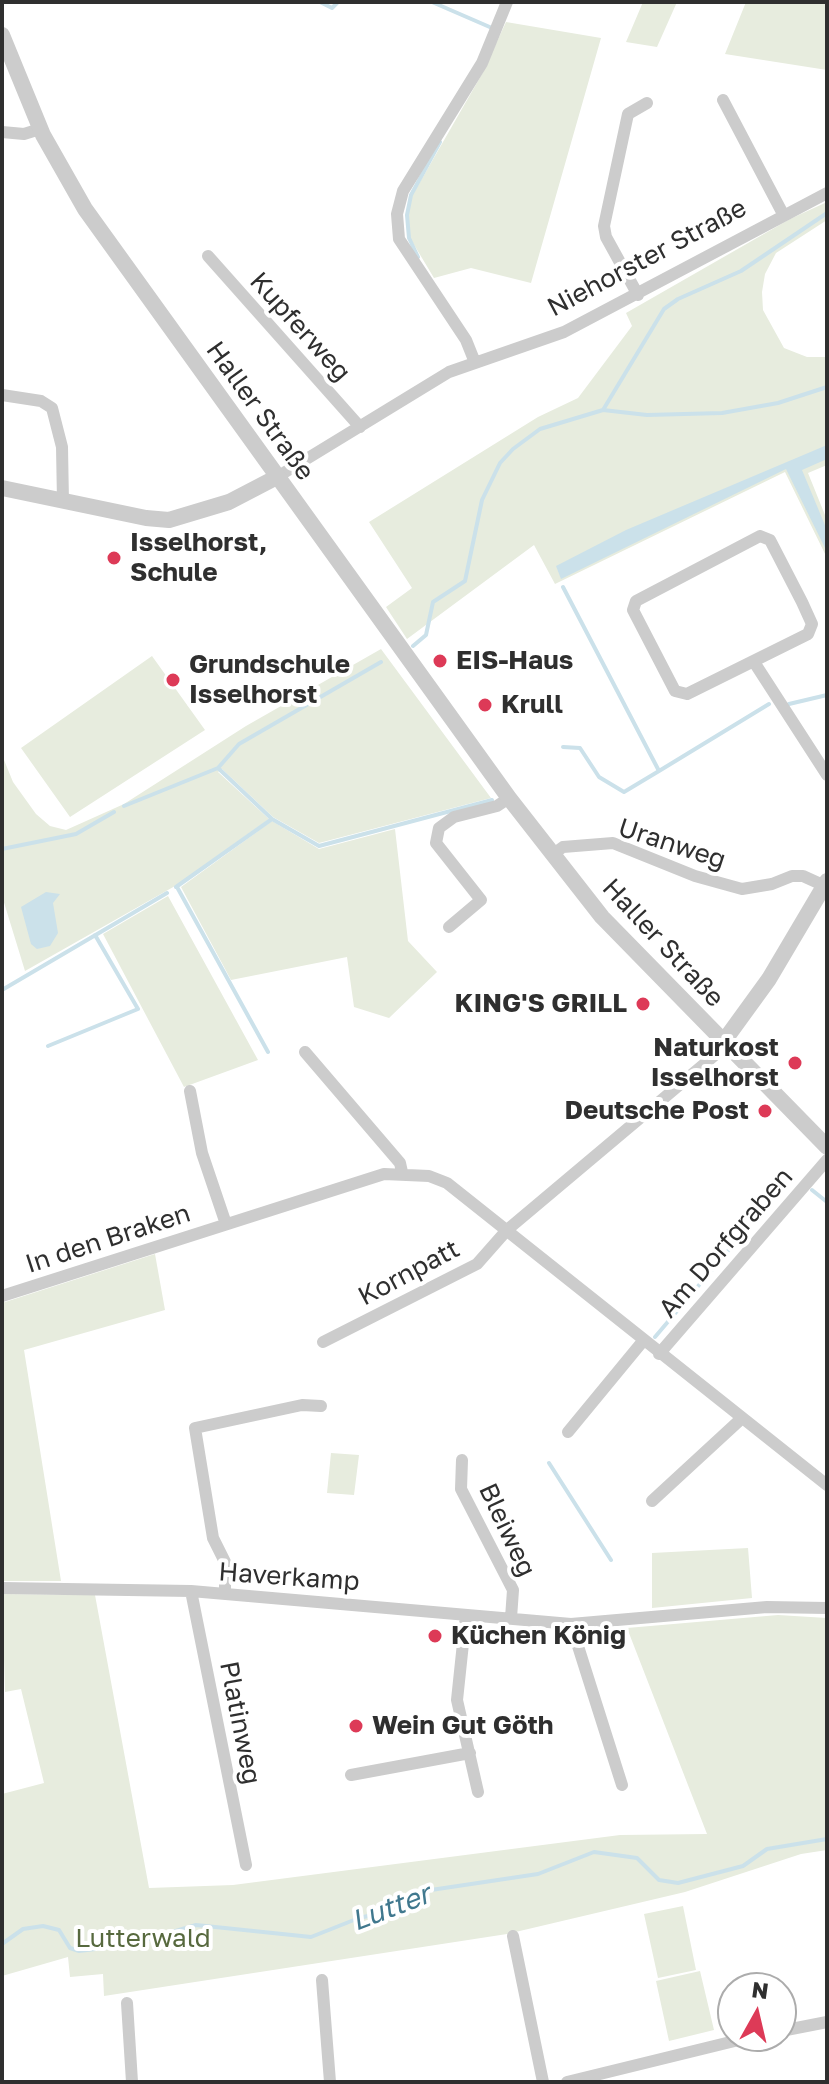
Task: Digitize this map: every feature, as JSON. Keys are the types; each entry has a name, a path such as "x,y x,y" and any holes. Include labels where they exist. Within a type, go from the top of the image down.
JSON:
{"street":[{"path":"474,360 466,340 399,239 397,214 403,191 482,63 507,2"},
{"name":"Haller Straße","path":"2,35 40,129 85,209 509,798 602,917 827,1147"},
{"path":"723,100 783,214"},
{"path":"638,295 606,237 604,226 628,114 647,103"},
{"path":"2,132 24,134 40,129"},
{"name":"Niehorster Straße","path":"2,488 169,520 229,502 277,477 474,360 564,332 827,193"},
{"name":"Kupferweg","path":"208,256 360,427"},
{"path":"2,395 41,401 52,408 62,447 63,502"},
{"path":"760,536 770,540 812,624 808,634 754,662 687,694 675,691 633,610 636,601 760,536"},
{"path":"754,662 827,775"},
{"path":"449,927 481,900 436,843 439,828 454,817 497,806 509,798"},
{"name":"Uranweg","path":"552,855 563,847 613,843 695,876 742,889 772,884 792,876 803,876 826,884"},
{"path":"507,1230 705,1064 769,979 826,884"},
{"path":"305,1052 400,1163 402,1172"},
{"name":"In den Braken","path":"190,1091 202,1153 226,1224"},
{"name":"Am Dorfgraben","path":"659,1354 827,1160"},
{"name":"In den Braken","path":"2,1296 384,1174 402,1172 429,1176 447,1183 741,1419 827,1483"},
{"name":"Kornpatt","path":"323,1342 464,1273 507,1230"},
{"name":"Am Dorfgraben","path":"568,1432 643,1341"},
{"path":"225,1594 225,1562 213,1538 195,1428 302,1405 321,1406"},
{"path":"652,1501 741,1419"},
{"name":"Bleiweg","path":"462,1460 461,1489 513,1590 511,1618"},
{"name":"Haverkamp","path":"2,1588 191,1591 571,1624 779,1607 827,1608"},
{"name":"Platinweg","path":"191,1591 246,1865"},
{"path":"466,1615 457,1700 478,1792"},
{"path":"571,1624 622,1785"},
{"path":"351,1775 470,1753"},
{"path":"513,1936 543,2082"},
{"path":"322,1980 330,2082"},
{"path":"127,2003 132,2082"},
{"path":"797,2028 827,2022"},
{"path":"567,2082 717,2045"}],"green space":[{"path":"643,2 677,2 657,47 626,42"},
{"path":"746,2 827,2 827,70 725,54"},
{"path":"506,22 601,38 531,283 471,268 434,278 410,238 408,215 412,196 482,74"},
{"path":"827,202 827,220 776,253 765,274 762,292 763,310 784,348 807,357 827,357 827,465 808,473 827,520 827,558 785,472 555,584 534,545 407,639 386,607 412,588 369,522 538,417 578,398 632,326 626,313 790,219"},
{"path":"381,649 491,798 319,843 273,817 222,769 218,772 269,819 175,886 25,971 2,896 2,755 13,782 36,814 50,826 66,830 124,804 246,726"},
{"path":"152,656 205,730 70,817 21,748"},
{"path":"272,821 319,849 395,829 408,941 437,972 389,1018 354,1007 347,957 231,980 181,887"},
{"path":"168,896 258,1060 184,1087 103,934"},
{"path":"155,1254 165,1310 24,1350 61,1581 2,1581 2,1303"},
{"path":"331,1453 359,1455 354,1495 327,1493"},
{"path":"748,1548 752,1598 652,1608 652,1553"},
{"name":"Lutterwald","path":"2,1594 95,1595 149,1888 233,1885 620,1835 707,1834 627,1628 778,1615 827,1618 827,1850 801,1854 685,1892 507,1934 104,1996 103,1974 70,1977 68,1957 2,1976 2,1794 44,1783 21,1689 5,1692"},
{"path":"683,1906 696,1970 658,1978 644,1914"},
{"path":"700,1971 714,2030 669,2041 656,1981"}],"water":[{"path":"827,445 827,459 802,470 827,530 827,552 786,469 561,579 556,566 626,530"},
{"path":"46,892 60,894 53,903 58,933 50,946 37,949 31,944 21,907"}],"waterway":[{"path":"320,2 332,8 338,2"},
{"path":"432,2 492,28"},
{"path":"418,257 409,238 407,215 411,195 440,142"},
{"path":"413,646 426,635 433,602 465,581 482,500 500,463 513,449 540,429 603,410 664,309 678,299 741,271 827,213"},
{"path":"603,410 647,415 722,413 778,403 827,387"},
{"path":"563,587 659,771 769,704"},
{"path":"124,806 218,768 239,744 381,662"},
{"path":"789,704 827,695"},
{"path":"563,747 580,748 599,777 624,792 659,771"},
{"path":"218,768 272,819 319,846 492,800"},
{"path":"2,849 76,834 114,812"},
{"path":"176,887 272,819"},
{"path":"177,887 268,1052"},
{"path":"2,990 167,893"},
{"path":"48,1046 138,1009 95,935"},
{"path":"655,1337 783,1186"},
{"path":"812,1190 827,1202"},
{"path":"549,1463 611,1560"},
{"name":"Lutter","path":"2,1944 23,1929 43,1926 59,1930 70,1948 79,1951 128,1945 196,1925 311,1937 359,1918 403,1908 431,1890 538,1874 594,1852 637,1858 659,1880 678,1883 743,1866 767,1849 827,1839"}],"place":[{"name":"Isselhorst, Schule","path":"114,558"},
{"name":"EIS-Haus","path":"440,661"},
{"name":"Grundschule Isselhorst","path":"173,680"},
{"name":"Krull","path":"485,705"},
{"name":"KING'S GRILL","path":"643,1004"},
{"name":"Naturkost Isselhorst","path":"795,1063"},
{"name":"Deutsche Post","path":"765,1111"},
{"name":"Küchen König","path":"435,1636"},
{"name":"Wein Gut Göth","path":"356,1726"}]}
